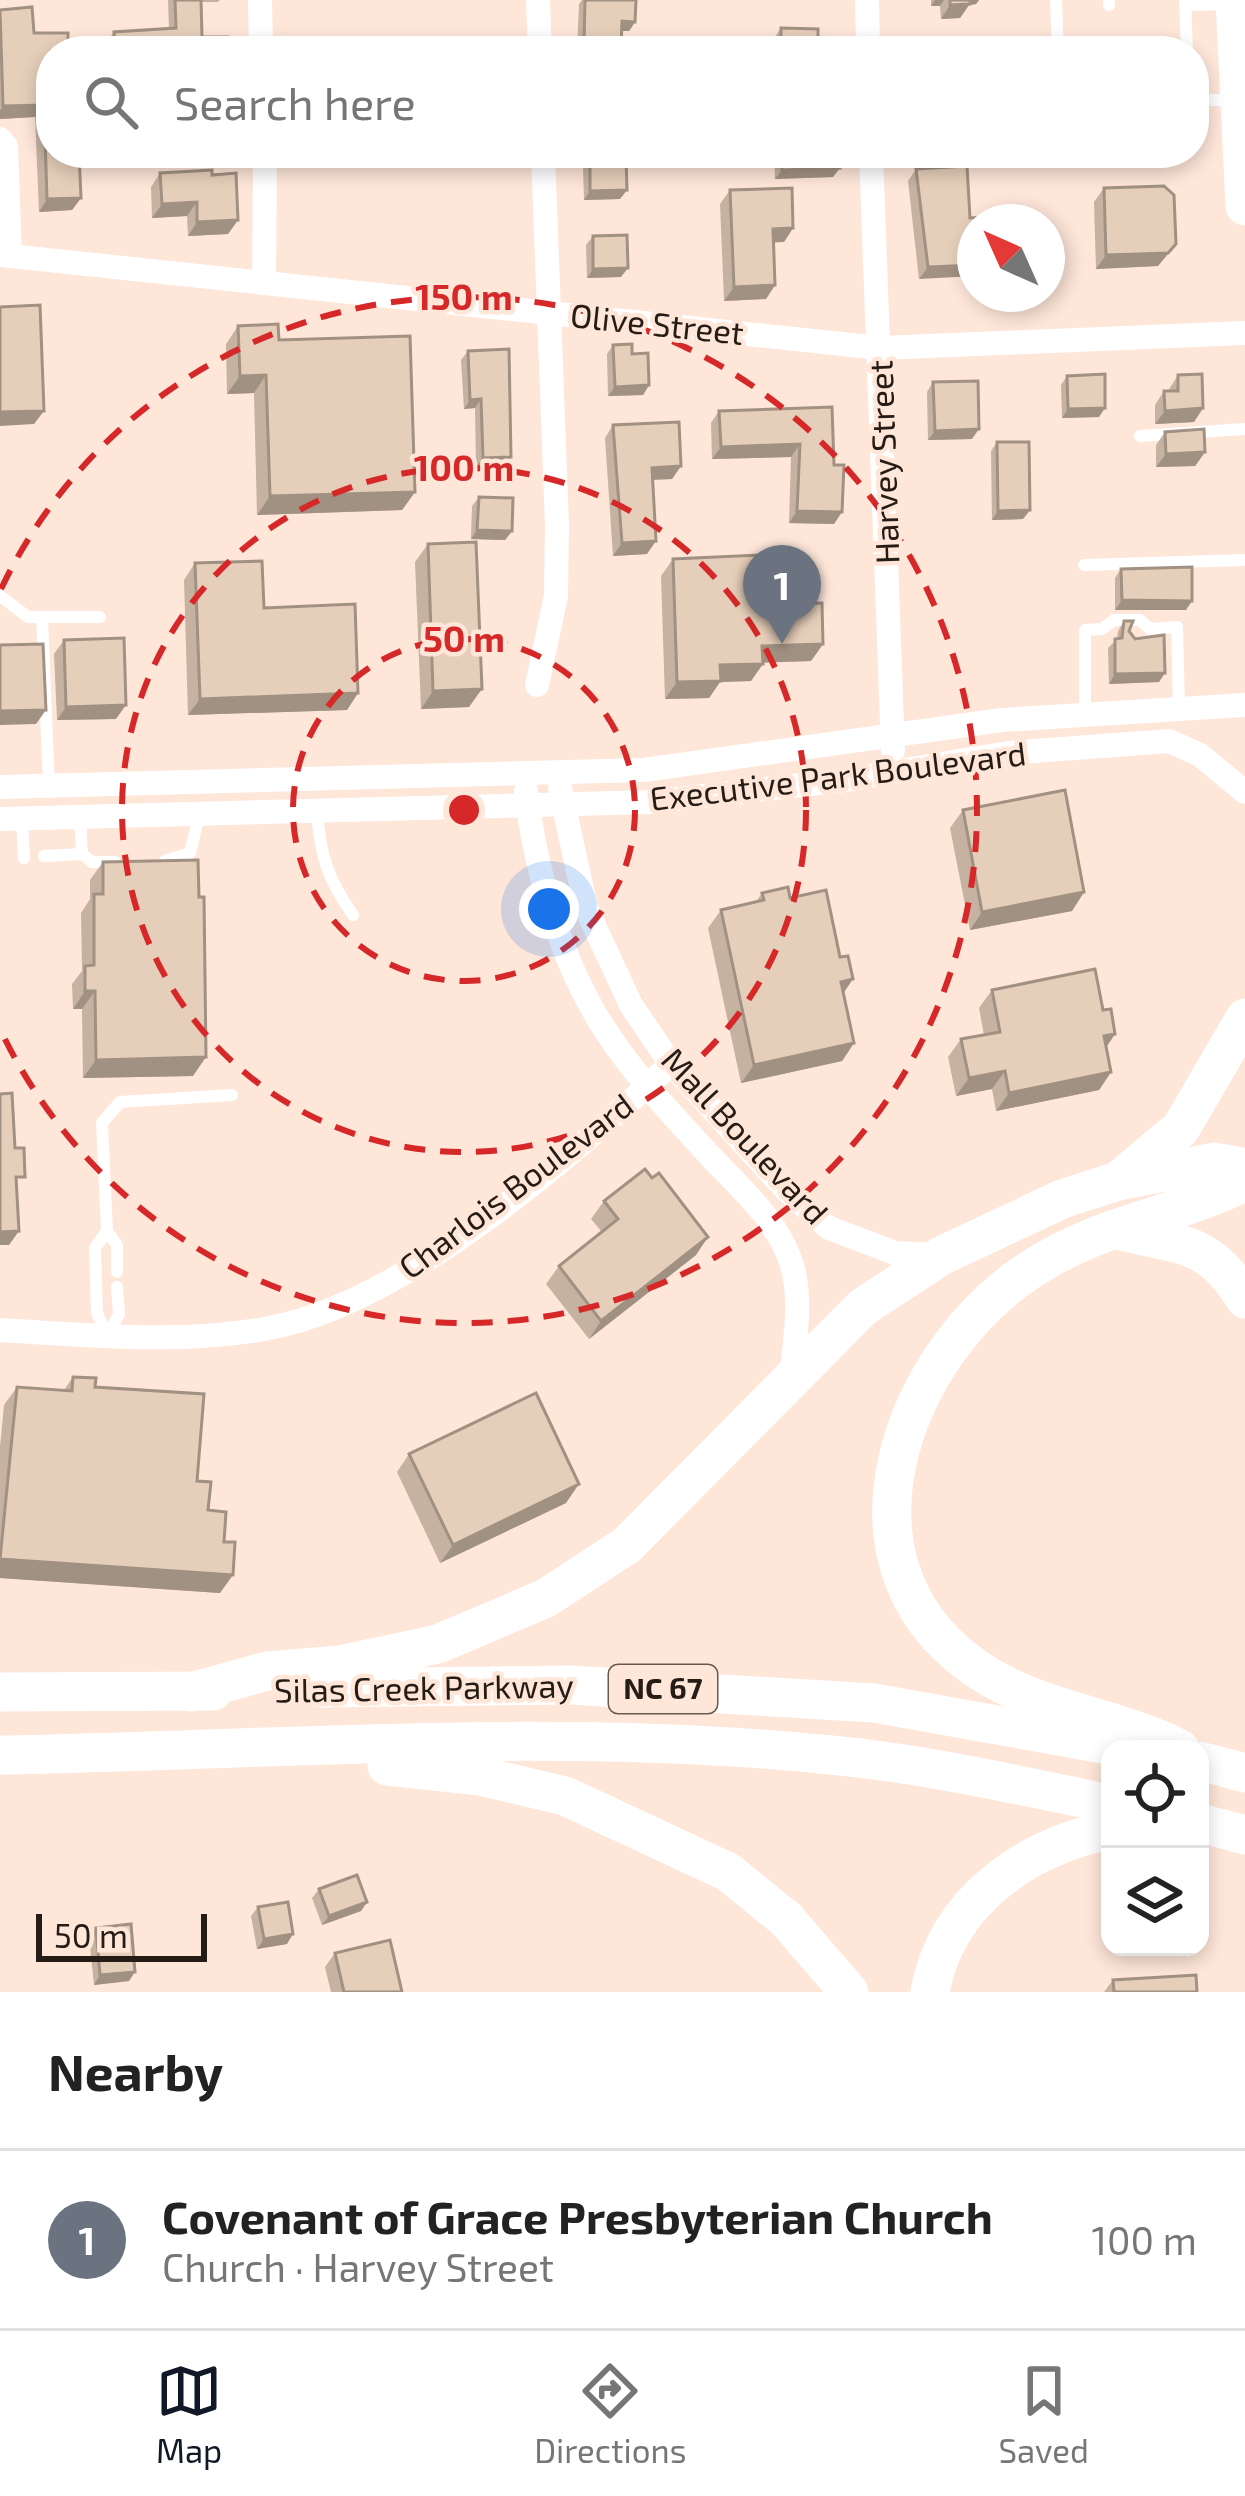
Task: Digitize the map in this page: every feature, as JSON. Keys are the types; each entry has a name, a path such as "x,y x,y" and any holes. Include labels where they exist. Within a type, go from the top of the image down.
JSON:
{"main road":[{"path":"1235,2 1245,206"},
{"path":"1118,1180 1181,1128 1245,1018"},
{"path":"191,1692 267,1671 339,1665 438,1644 547,1598 592,1571 670,1506 790,1377 863,1307 941,1256 1062,1199 1118,1180 1215,1162 1245,1168"},
{"path":"1161,1740 1025,1696 967,1662 912,1599 891,1530 890,1499 902,1436 942,1357 970,1322 1025,1273 1076,1243 1245,1182"},
{"path":"1114,1229 1192,1246 1225,1268 1245,1299"},
{"name":"Silas Creek Parkway","path":"0,1692 487,1685 653,1688 874,1702 1101,1744"},
{"name":"Silas Creek Parkway","path":"0,1755 486,1742 651,1745 832,1755 1101,1802"},
{"path":"102,1753 143,1767 441,1770 565,1796 728,1872 785,1919 849,1992"},
{"path":"1209,1762 1245,1773"},
{"path":"1209,1825 1245,1835"},
{"path":"931,1992 936,1959 996,1880 1048,1847 1101,1832"}],"street":[{"path":"260,0 261,36"},
{"path":"538,0 539,36"},
{"path":"867,0 868,36"},
{"path":"0,139 6,146 5,255"},
{"path":"264,283 265,168"},
{"path":"537,685 556,596 554,313 545,168"},
{"name":"Harvey Street","path":"873,168 891,737 897,770"},
{"name":"Olive Street","path":"5,255 880,348 1245,333"},
{"name":"Executive Park Boulevard","path":"0,787 684,766 1085,712 1245,706"},
{"name":"Executive Park Boulevard","path":"11,819 650,802 748,793 1008,753 1169,742 1200,755 1245,792"},
{"name":"Mall Boulevard","path":"560,768 561,802 586,908 631,1005 671,1064 829,1228 895,1253 941,1256"},
{"name":"Mall Boulevard","path":"524,771 528,804 568,953 601,1024 649,1085 765,1213 791,1262 797,1330 790,1377"},
{"path":"416,777 416,809"},
{"path":"199,816 202,782"},
{"path":"568,953 602,946"},
{"name":"Charlois Boulevard","path":"0,1330 188,1337 266,1329 350,1304 432,1256 671,1064"}],"lane":[{"path":"1056,0 1057,36"},
{"path":"1186,36 1185,2 1235,2"},
{"path":"1171,32 1186,32"},
{"path":"1209,100 1240,100"},
{"path":"1140,436 1245,429"},
{"path":"1084,565 1245,560"},
{"path":"0,596 28,617 100,617"},
{"path":"42,618 49,786"},
{"path":"1085,712 1085,630 1102,629 1114,620 1140,620 1150,629"},
{"path":"1133,638 1150,629 1177,627 1179,710"},
{"path":"1102,629 1116,639"},
{"path":"317,812 320,856 329,882 353,915"},
{"path":"148,862 177,860 190,853 199,816"},
{"path":"80,818 82,854"},
{"path":"11,819 24,858"},
{"path":"44,856 82,854 92,862 129,862"},
{"path":"118,1272 117,1245 107,1231 102,1123 110,1109 120,1102 232,1095"},
{"path":"107,1231 95,1248 97,1313 107,1336"},
{"path":"107,1336 119,1314 117,1287"}],"building":[{"path":"175,0 201,0 202,36 114,36 114,32 176,28"},
{"path":"585,0 636,0 635,22 622,21 621,36 584,36"},
{"path":"32,7 34,33 68,33 36,36 36,105 3,106 0,10"},
{"path":"781,28 818,29 818,36 781,36"},
{"path":"46,168 80,168 81,198 47,199"},
{"path":"590,168 626,168 627,190 590,191"},
{"path":"967,168 969,204 957,204 957,266 928,267 916,169"},
{"path":"212,170 212,175 236,173 238,220 197,222 197,202 162,204 160,173"},
{"path":"1164,186 1174,195 1176,244 1168,253 1106,255 1104,188"},
{"path":"792,188 793,228 773,229 775,285 734,287 730,190"},
{"path":"627,235 628,268 593,269 593,236"},
{"path":"40,305 44,411 0,412 0,307"},
{"path":"278,324 279,340 410,336 415,492 270,496 266,375 240,376 238,326"},
{"path":"632,344 632,354 648,353 649,385 615,387 613,345"},
{"path":"509,349 511,457 483,458 481,399 470,400 468,351"},
{"path":"1105,374 1105,408 1068,409 1067,376"},
{"path":"1202,374 1203,408 1165,411 1164,391 1178,391 1178,375"},
{"path":"978,381 979,429 935,431 933,382"},
{"path":"832,407 834,465 844,465 842,512 797,511 800,444 721,447 719,411"},
{"path":"679,422 681,466 652,468 656,541 622,543 613,425"},
{"path":"1204,429 1205,452 1166,454 1165,432"},
{"path":"997,442 1029,442 1030,510 998,511"},
{"path":"479,497 513,498 512,531 477,530"},
{"path":"476,542 482,689 433,691 428,544"},
{"path":"759,555 761,605 822,603 823,644 762,646 763,664 720,665 721,681 677,682 673,559"},
{"path":"262,561 264,608 355,604 358,693 200,699 195,563"},
{"path":"1192,567 1192,601 1122,600 1121,569"},
{"path":"1124,621 1133,621 1129,631 1135,639 1164,635 1165,673 1115,674 1115,639 1122,638"},
{"path":"124,638 126,705 66,707 64,640"},
{"path":"43,644 46,710 0,711 0,645"},
{"path":"1065,790 1084,892 982,912 963,810"},
{"path":"198,860 199,897 204,897 206,1057 96,1060 95,991 85,991 85,966 94,965 94,894 103,894 103,862"},
{"path":"788,887 790,898 826,890 840,957 848,956 853,979 841,982 854,1043 754,1065 721,910 764,900 762,893"},
{"path":"1095,969 1103,1010 1111,1009 1115,1034 1104,1036 1111,1072 1009,1093 1005,1071 969,1078 961,1039 1000,1032 992,990"},
{"path":"12,1093 15,1148 24,1148 25,1177 16,1177 19,1231 0,1232 0,1094"},
{"path":"645,1169 652,1178 659,1173 708,1237 601,1321 559,1266 618,1219 604,1201"},
{"path":"73,1377 96,1378 95,1387 204,1394 197,1481 211,1482 208,1510 226,1512 224,1542 235,1542 233,1575 0,1559 17,1387 72,1391"},
{"path":"536,1393 579,1484 453,1545 409,1454"},
{"path":"357,1875 367,1902 329,1916 319,1889"},
{"path":"288,1902 293,1934 264,1939 258,1907"},
{"path":"131,1924 135,1972 100,1975 96,1928"},
{"path":"390,1940 402,1992 344,1992 335,1953"},
{"path":"1196,1975 1197,1992 1114,1992 1113,1980"}],"place":[{"name":"Covenant of Grace Presbyterian Church","path":"782,644"}]}
